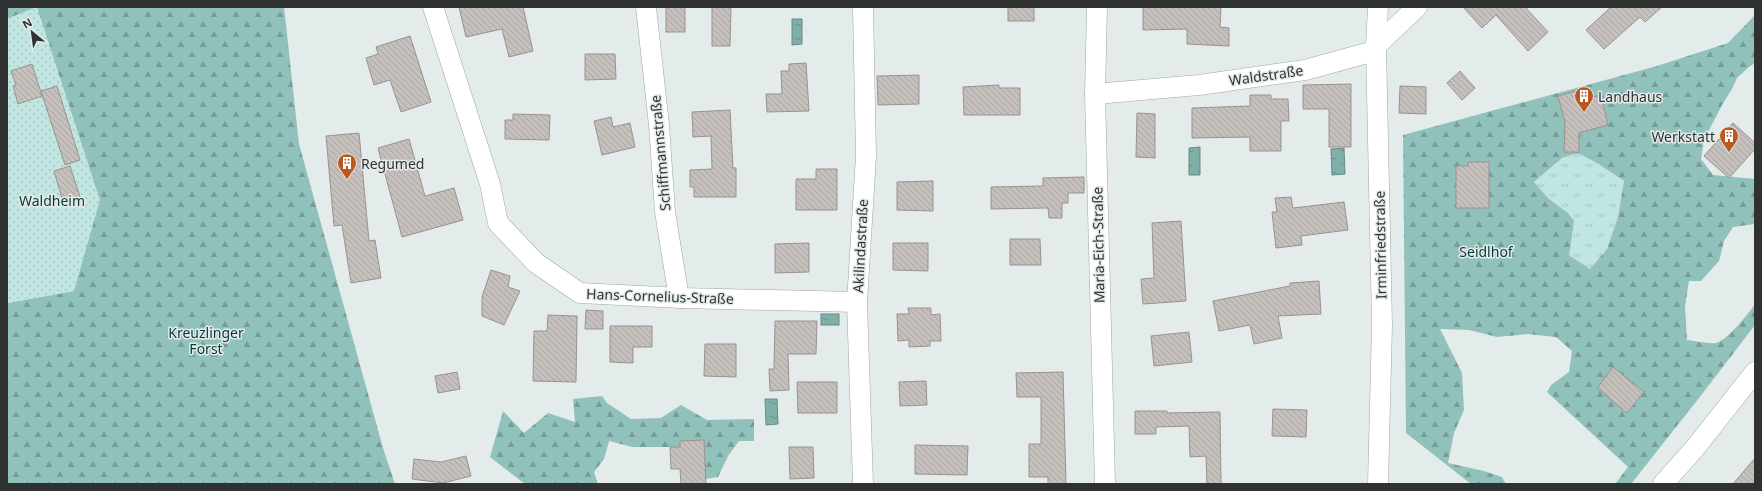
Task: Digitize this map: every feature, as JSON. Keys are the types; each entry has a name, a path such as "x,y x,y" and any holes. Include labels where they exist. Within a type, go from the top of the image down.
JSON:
{"street":[{"name":"Hans-Cornelius-Straße","path":"432,7 490,184 498,223 536,263 580,293 681,298 857,302"},
{"name":"Schiffmannstraße","path":"646,7 659,125 665,212 678,292 681,298"},
{"name":"Akilindastraße","path":"863,7 866,156 857,302 863,484"},
{"name":"Maria-Eich-Straße","path":"1097,7 1095,94 1104,484"},
{"name":"Irminfriedstraße","path":"1378,7 1376,46 1382,325 1378,484"},
{"name":"Waldstraße","path":"1095,94 1199,85 1305,70 1371,52 1417,7"},
{"path":"1663,484 1695,448 1755,372"}],"green space":[{"path":"7,7 37,7 7,19"},
{"name":"Kreuzlinger Forst","path":"37,7 284,7 299,144 383,448 395,484 7,484 7,303 74,291"},
{"name":"Waldheim","path":"37,7 100,200 74,291 7,303 7,19"},
{"name":"Seidlhof","path":"1755,15 1755,63 1737,78 1704,140 1701,159 1713,175 1755,179 1755,224 1733,227 1724,241 1719,261 1701,281 1689,281 1685,306 1687,340 1705,343 1716,343 1721,341 1737,326 1755,304 1755,325 1631,484 1615,484 1628,467 1547,392 1551,385 1569,372 1572,351 1556,337 1528,334 1497,337 1469,330 1440,329 1462,373 1464,410 1454,433 1448,463 1484,471 1502,477 1506,484 1471,484 1406,433 1403,135 1657,66 1728,43","holes":["1578,153 1597,163 1624,181 1618,217 1607,249 1590,269 1569,255 1574,221 1568,213 1549,199 1534,182 1562,158"]},
{"path":"1578,153 1597,163 1624,181 1618,217 1607,249 1590,269 1569,255 1568,213 1549,199 1534,182 1562,158"},
{"path":"602,396 607,403 631,419 661,418 681,405 707,420 754,419 754,441 739,441 728,456 718,477 705,479 703,440 680,441 680,447 632,447 609,441 604,459 594,472 598,484 525,484 490,457 503,411 524,433 548,413 575,422 573,399"}],"water":[{"path":"792,19 802,19 802,44 792,45"},
{"path":"1200,147 1200,175 1189,175 1189,148"},
{"path":"1344,148 1345,174 1332,175 1331,149"},
{"path":"821,314 839,314 839,325 821,325"},
{"path":"765,399 777,399 778,424 766,425"}],"building":[{"path":"459,7 523,7 533,51 509,57 502,29 466,37"},
{"path":"666,7 685,7 685,32 666,32"},
{"path":"712,7 731,7 730,46 712,46"},
{"path":"1008,7 1034,7 1034,21 1008,21"},
{"path":"1143,7 1221,7 1220,27 1229,28 1229,46 1187,44 1187,29 1143,30"},
{"path":"1463,7 1525,7 1548,32 1528,51 1496,15 1482,28"},
{"path":"1611,7 1662,7 1645,22 1640,17 1604,49 1586,30"},
{"path":"410,36 431,102 401,112 390,80 374,85 366,58 378,54 376,47"},
{"path":"585,54 615,54 616,79 585,80"},
{"path":"806,63 809,111 767,112 766,94 782,94 781,71 789,71 789,64"},
{"path":"32,64 42,96 18,104 13,86 16,85 11,71"},
{"path":"1460,71 1475,88 1462,100 1447,83"},
{"path":"919,75 919,104 878,105 877,76"},
{"path":"1351,84 1351,147 1329,147 1329,109 1303,109 1303,85"},
{"path":"999,85 999,88 1020,88 1020,115 964,115 963,87"},
{"path":"57,86 80,160 65,165 41,91"},
{"path":"1400,86 1426,87 1426,114 1399,113"},
{"name":"Landhaus","path":"1576,91 1578,101 1601,95 1608,125 1579,133 1579,152 1564,152 1565,122 1558,96"},
{"path":"1250,95 1271,95 1271,99 1288,99 1289,121 1281,121 1281,151 1250,151 1250,137 1192,138 1192,108 1250,106"},
{"path":"730,110 733,168 736,168 736,197 694,197 694,187 690,187 690,170 712,169 711,136 693,137 692,112"},
{"path":"1137,113 1155,114 1155,158 1136,157"},
{"path":"513,114 550,115 549,140 505,139 505,120 513,120"},
{"path":"611,117 613,127 630,123 635,147 602,155 594,121"},
{"name":"Werkstatt","path":"1733,123 1755,143 1755,149 1729,178 1704,156"},
{"name":"Regumed","path":"359,133 369,241 375,240 381,278 351,283 342,225 334,226 326,136"},
{"path":"409,139 425,196 454,188 463,220 402,237 378,148"},
{"path":"1468,162 1489,162 1489,208 1456,208 1456,166 1468,166"},
{"path":"70,166 81,200 64,205 54,171"},
{"path":"816,169 837,169 837,210 796,210 796,179 816,179"},
{"path":"1084,177 1084,193 1068,193 1068,203 1062,203 1062,218 1049,218 1048,208 991,209 991,187 1043,186 1043,178"},
{"path":"933,181 933,211 897,210 897,182"},
{"path":"1291,197 1293,208 1344,202 1348,230 1301,236 1302,245 1276,248 1272,212 1277,212 1275,198"},
{"path":"1181,221 1186,301 1143,304 1141,279 1154,278 1152,223"},
{"path":"1010,239 1040,239 1041,265 1010,265"},
{"path":"809,243 809,272 775,273 775,244"},
{"path":"893,243 928,243 928,271 893,270"},
{"path":"491,270 510,276 508,287 520,291 504,325 482,316 482,297"},
{"path":"1319,281 1321,314 1278,316 1282,338 1254,344 1250,325 1219,331 1213,301 1290,286 1290,283"},
{"path":"908,308 931,308 931,315 940,314 941,341 930,341 930,346 909,347 909,340 898,341 897,314 909,314"},
{"path":"586,310 603,311 603,329 585,329"},
{"path":"548,315 577,316 576,382 533,381 534,331 547,331"},
{"path":"775,321 817,321 816,354 788,354 789,390 770,391 769,369 774,369"},
{"path":"610,326 652,326 652,347 633,347 633,363 610,362"},
{"path":"1189,332 1192,362 1154,366 1151,336"},
{"path":"705,344 736,344 736,377 704,376"},
{"path":"1613,367 1644,392 1627,413 1597,388"},
{"path":"457,372 460,389 438,393 435,376"},
{"path":"1063,372 1066,484 1048,484 1048,477 1029,477 1029,444 1041,444 1041,397 1017,397 1016,373"},
{"path":"926,381 927,405 900,406 899,382"},
{"path":"797,382 837,382 837,413 798,413"},
{"path":"1273,409 1307,410 1306,437 1272,436"},
{"path":"1135,411 1167,411 1167,413 1220,412 1221,484 1207,484 1206,456 1190,457 1189,426 1156,427 1156,434 1135,434"},
{"path":"704,440 706,484 681,484 680,469 671,469 670,447 680,447 680,441"},
{"path":"915,445 968,446 967,475 915,474"},
{"path":"789,447 813,447 814,478 790,479"},
{"path":"466,456 471,476 443,483 412,479 414,459 441,462"},
{"path":"1755,458 1755,484 1733,484"}],"place":[{"name":"Landhaus","path":"1584,113"},
{"name":"Werkstatt","path":"1729,153"},
{"name":"Regumed","path":"347,180"}]}
